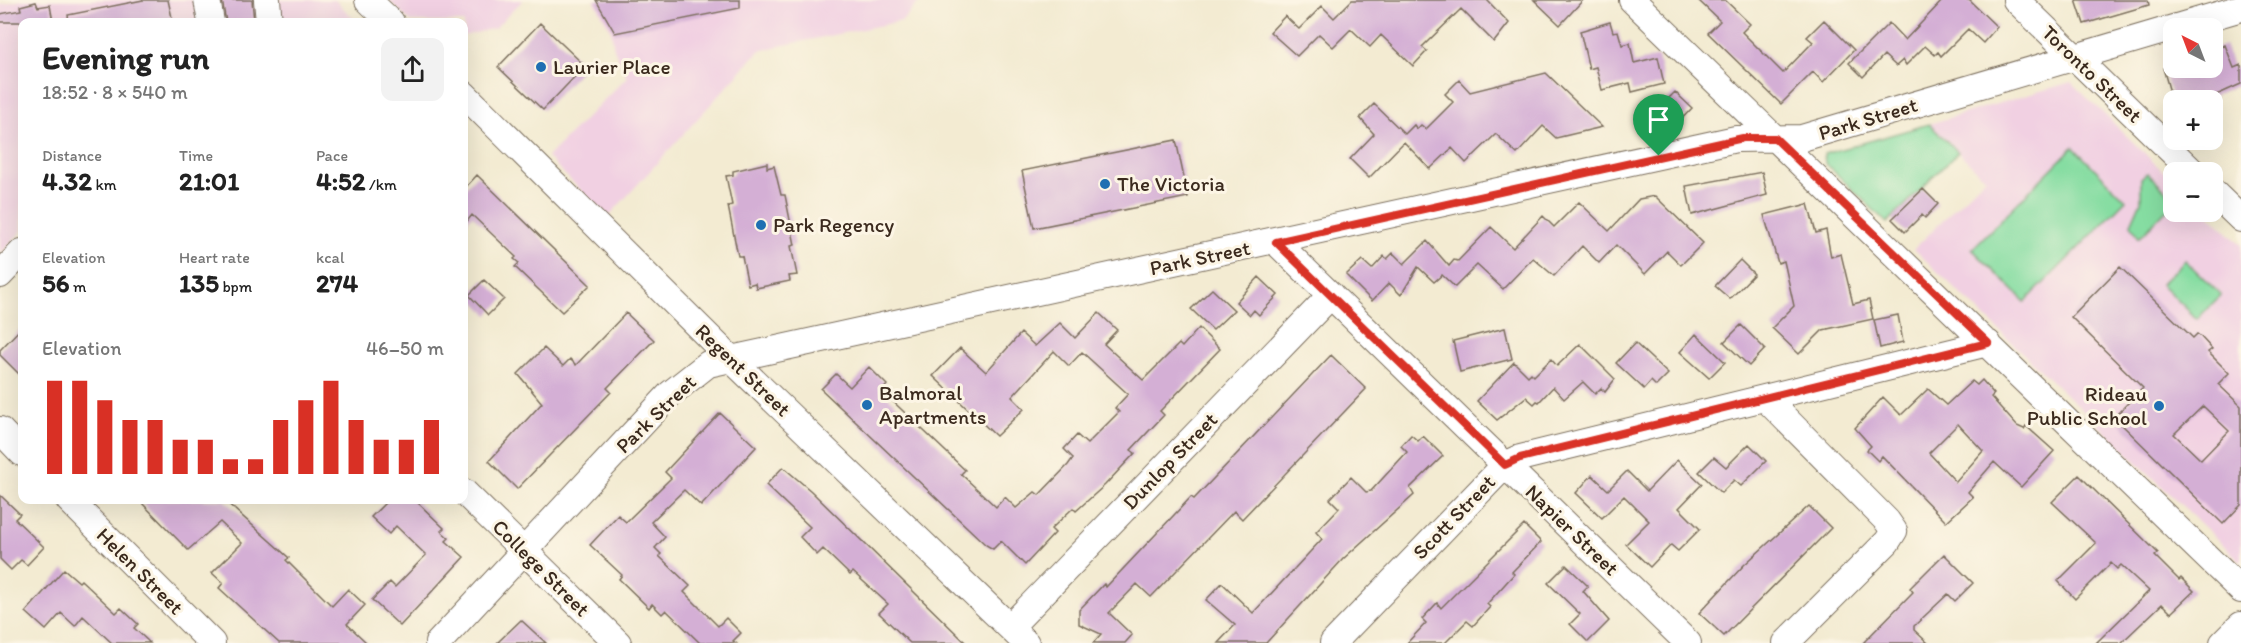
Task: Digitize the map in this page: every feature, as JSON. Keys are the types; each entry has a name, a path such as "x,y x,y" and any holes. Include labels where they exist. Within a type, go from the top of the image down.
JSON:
{"street":[{"path":"207,0 210,18"},
{"path":"267,0 269,18"},
{"path":"368,0 387,18"},
{"path":"1632,0 2241,590"},
{"name":"Toronto Street","path":"2016,0 2183,162"},
{"name":"Park Street","path":"438,643 670,394 708,364 1276,242 1736,139 1803,138 2241,8"},
{"name":"Regent Street","path":"468,98 730,359 1018,635"},
{"path":"2223,202 2241,219"},
{"name":"Napier Street","path":"1276,242 1688,643"},
{"path":"0,275 18,256"},
{"name":"Dunlop Street","path":"1018,635 1331,295"},
{"name":"Scott Street","path":"1333,643 1505,465 1520,458 1988,343"},
{"path":"1765,398 1894,531 1887,542 1786,643"},
{"path":"0,430 18,449"},
{"name":"College Street","path":"468,496 618,643"},
{"name":"Helen Street","path":"73,504 212,643"},
{"path":"2223,643 2241,625"}],"shaded area":[{"path":"22,0 335,0 353,18 18,18 18,235 0,254 0,5"},
{"path":"388,0 523,0 495,28 468,35 468,18 407,18"},
{"path":"594,0 921,0 902,21 760,50 608,217 547,157 627,77 614,49 611,31"},
{"name":"Rideau Public School","path":"2071,82 2163,171 2163,222 2217,222 2241,245 2241,562 1914,249 1985,178 1929,124"}],"green space":[{"path":"1929,124 1958,152 1887,223 1825,163 1824,154"},
{"path":"2073,147 2126,200 2025,302 1972,249"},
{"path":"2147,173 2163,188 2163,213 2139,238 2131,224 2141,201 2141,178"},
{"path":"2185,260 2221,295 2197,319 2161,284"}],"building":[{"path":"143,0 168,0 172,18 68,18 68,15"},
{"path":"222,0 252,0 254,18 225,18"},
{"path":"596,0 740,0 740,8 615,33"},
{"path":"1352,0 1487,0 1509,23 1494,42 1461,9 1422,47 1427,51 1413,66 1381,35 1370,47 1351,29 1333,47 1319,34 1297,56 1270,32 1285,16 1299,29 1322,6 1334,18"},
{"path":"1534,0 1583,0 1560,25"},
{"path":"1698,0 1725,0 1750,24 1742,32 1783,73 1813,42 1807,37 1824,20 1854,50 1823,82 1813,72 1781,104 1708,33 1720,21"},
{"path":"1943,0 1969,0 1997,27 1983,43 1968,29 1941,56 1938,52 1935,55 1925,46 1906,65 1903,60 1896,66 1884,55 1863,77 1849,63 1889,23 1905,40"},
{"path":"2076,0 2148,0 2149,5 2084,24"},
{"path":"36,2 38,7 50,5 52,18 18,18 18,22 0,22 0,14 21,10 20,6"},
{"path":"1610,22 1613,32 1618,31 1622,45 1630,43 1634,63 1658,57 1664,84 1632,92 1630,83 1602,90 1596,67 1589,69 1580,31"},
{"name":"Laurier Place","path":"540,23 585,66 543,110 498,67"},
{"path":"2225,45 2234,68 2241,65 2241,84 2223,92 2223,90 2169,90 2166,78 2223,78 2223,46"},
{"path":"1546,73 1602,127 1556,138 1543,126 1517,154 1496,134 1466,163 1452,148 1430,169 1404,142 1369,178 1350,159 1374,134 1360,118 1374,104 1405,134 1414,125 1417,129 1421,125 1426,129 1453,102 1445,94 1459,80 1470,92"},
{"path":"1675,92 1692,108 1675,126 1653,114"},
{"name":"The Victoria","path":"1176,140 1188,197 1034,228 1022,171"},
{"name":"Park Regency","path":"767,163 767,168 774,166 781,195 785,195 795,245 791,246 797,275 789,276 790,281 756,288 755,283 748,285 742,256 738,256 728,206 732,205 726,176 733,175 733,171"},
{"path":"1762,172 1767,195 1692,215 1686,186"},
{"path":"477,175 590,285 562,312 515,267 519,263 514,259 516,257 472,215 468,220 468,185"},
{"path":"1923,189 1938,204 1925,218 1922,215 1905,232 1892,219"},
{"path":"1655,196 1703,243 1681,265 1667,251 1645,274 1616,245 1599,263 1582,246 1554,276 1533,258 1503,289 1477,265 1455,287 1442,275 1434,282 1418,267 1401,295 1389,283 1372,301 1346,275 1362,260 1372,269 1384,256 1387,259 1393,253 1404,264 1427,241 1449,266 1454,260 1458,261 1491,227 1513,248 1543,216 1554,227 1579,202 1609,231 1639,199"},
{"path":"1808,204 1816,233 1826,230 1831,257 1841,254 1853,304 1869,300 1873,319 1823,330 1799,354 1772,328 1794,306 1784,261 1778,263 1764,215"},
{"path":"1740,260 1754,274 1730,299 1715,286"},
{"path":"2120,267 2193,338 2197,334 2212,349 2208,352 2229,373 2218,384 2241,406 2241,505 2223,524 2114,417 2143,388 2071,317","holes":["2203,406 2229,431 2201,460 2174,434"]},
{"path":"1259,277 1278,295 1259,315 1254,310 1250,315 1236,302"},
{"path":"484,280 504,299 488,315 469,295"},
{"path":"1212,289 1234,310 1213,330 1191,309"},
{"path":"626,313 654,340 607,388 611,392 517,489 489,461 542,403 518,374 544,348 563,366 570,359 576,365"},
{"path":"1099,313 1117,330 1104,344 1143,380 1179,344 1182,347 1199,328 1220,349 1160,411 1164,415 1131,450 1135,453 1105,485 1076,511 1073,508 1051,529 1055,533 1025,565 1001,541 993,549 986,545 821,389 836,374 850,387 869,367 887,385 882,391 965,470 961,474 996,507 1005,497 1016,508 1035,492 1039,495 1068,465 1073,458 1064,449 1077,435 1087,444 1119,412 1115,408 1128,394 1082,352 1069,366 1054,351 1012,397 1024,409 996,436 933,376 960,348 986,372 1021,333 1035,346 1060,323 1075,338"},
{"path":"1898,315 1903,342 1880,348 1874,320"},
{"path":"1741,325 1765,349 1749,366 1724,342"},
{"path":"1505,328 1512,359 1460,372 1453,341"},
{"path":"18,331 18,373 0,355 0,350"},
{"path":"1696,334 1725,362 1709,378 1680,352"},
{"path":"1635,343 1668,374 1656,386 1651,381 1644,389 1616,363"},
{"path":"1580,344 1615,379 1605,392 1601,388 1595,394 1583,382 1564,399 1553,387 1539,402 1534,404 1526,397 1497,420 1477,401 1514,362 1528,376 1531,373 1534,376 1551,359 1557,366"},
{"path":"1331,355 1366,389 1242,519 1234,511 1151,597 1137,584 1109,613 1132,635 1125,643 1093,643 1101,634 1079,624 1079,610 1104,584 1106,587 1191,497 1194,499"},
{"path":"1982,380 1994,394 1991,397 2017,426 2024,429 2026,426 2054,451 2021,487 1994,462 1968,492 1973,497 1946,522 1882,456 1878,461 1867,450 1871,446 1855,428 1883,397 1901,415 1928,389 1946,405 1972,381 1977,385","holes":["1958,424 1983,451 1956,482 1929,453"]},
{"path":"720,413 756,447 701,506 684,490 651,522 665,537 655,548 661,554 659,556 690,586 684,592 718,626 726,618 741,633 733,641 736,643 700,643 666,610 662,614 652,604 649,608 619,579 622,575 590,545 618,515 626,522 671,478 665,472"},
{"path":"1411,435 1418,441 1423,436 1443,456 1410,488 1414,495 1343,559 1266,643 1218,643 1235,625 1206,600 1222,583 1253,613 1322,539 1316,532 1339,508 1330,499 1351,477 1366,492 1371,491 1407,452 1401,446"},
{"path":"1749,444 1766,461 1741,486 1734,480 1721,493 1699,472 1714,457 1726,467"},
{"path":"1677,460 1702,484 1679,508 1700,529 1678,551 1671,545 1650,567 1626,544 1649,521 1624,496 1602,518 1576,493 1592,475 1608,490 1627,471 1647,491"},
{"path":"783,467 811,491 966,643 910,643 879,613 888,604 853,572 850,575 823,549 817,555 800,537 810,527 766,485"},
{"path":"2079,475 2158,553 2155,556 2179,580 2181,578 2194,591 2171,613 2162,604 2121,643 2096,643 2149,591 2121,565 2117,569 2111,563 2075,599 2058,581 2096,543 2052,502"},
{"path":"0,495 20,514 15,519 44,547 27,565 21,560 11,570 0,559"},
{"path":"143,504 228,504 289,558 286,560 332,606 348,589 365,605 347,624 367,643 279,643 219,588 223,583 212,573 242,543 220,522 188,550"},
{"path":"384,504 419,504 444,528 441,531 449,538 446,541 464,557 400,626 372,600 390,582 395,587 426,555 396,526 389,534 371,517"},
{"path":"1809,506 1831,528 1724,636 1699,613 1744,565"},
{"path":"1524,525 1541,542 1512,572 1514,574 1487,604 1490,607 1473,626 1467,621 1445,643 1407,643 1426,623 1422,619 1437,603 1441,608"},
{"path":"1944,554 1973,583 1955,601 1948,594 1914,626 1914,630 1928,643 1863,643 1913,592 1910,588"},
{"path":"1566,565 1588,586 1583,591 1609,621 1588,642 1570,624 1580,614 1548,583"},
{"path":"64,569 79,582 81,580 116,613 121,608 138,624 134,628 150,643 112,643 83,616 75,626 61,613 46,630 26,612"},
{"path":"521,620 546,643 497,643"}],"place":[{"name":"Laurier Place","path":"541,67"},
{"name":"The Victoria","path":"1105,184"},
{"name":"Park Regency","path":"761,225"},
{"name":"Balmoral Apartments","path":"867,405"},
{"name":"Rideau Public School","path":"2159,406"}],"route":[{"path":"1743,138 1775,138 1988,343 1520,458 1505,465 1276,242 1353,224 1659,156 1743,138"}]}
